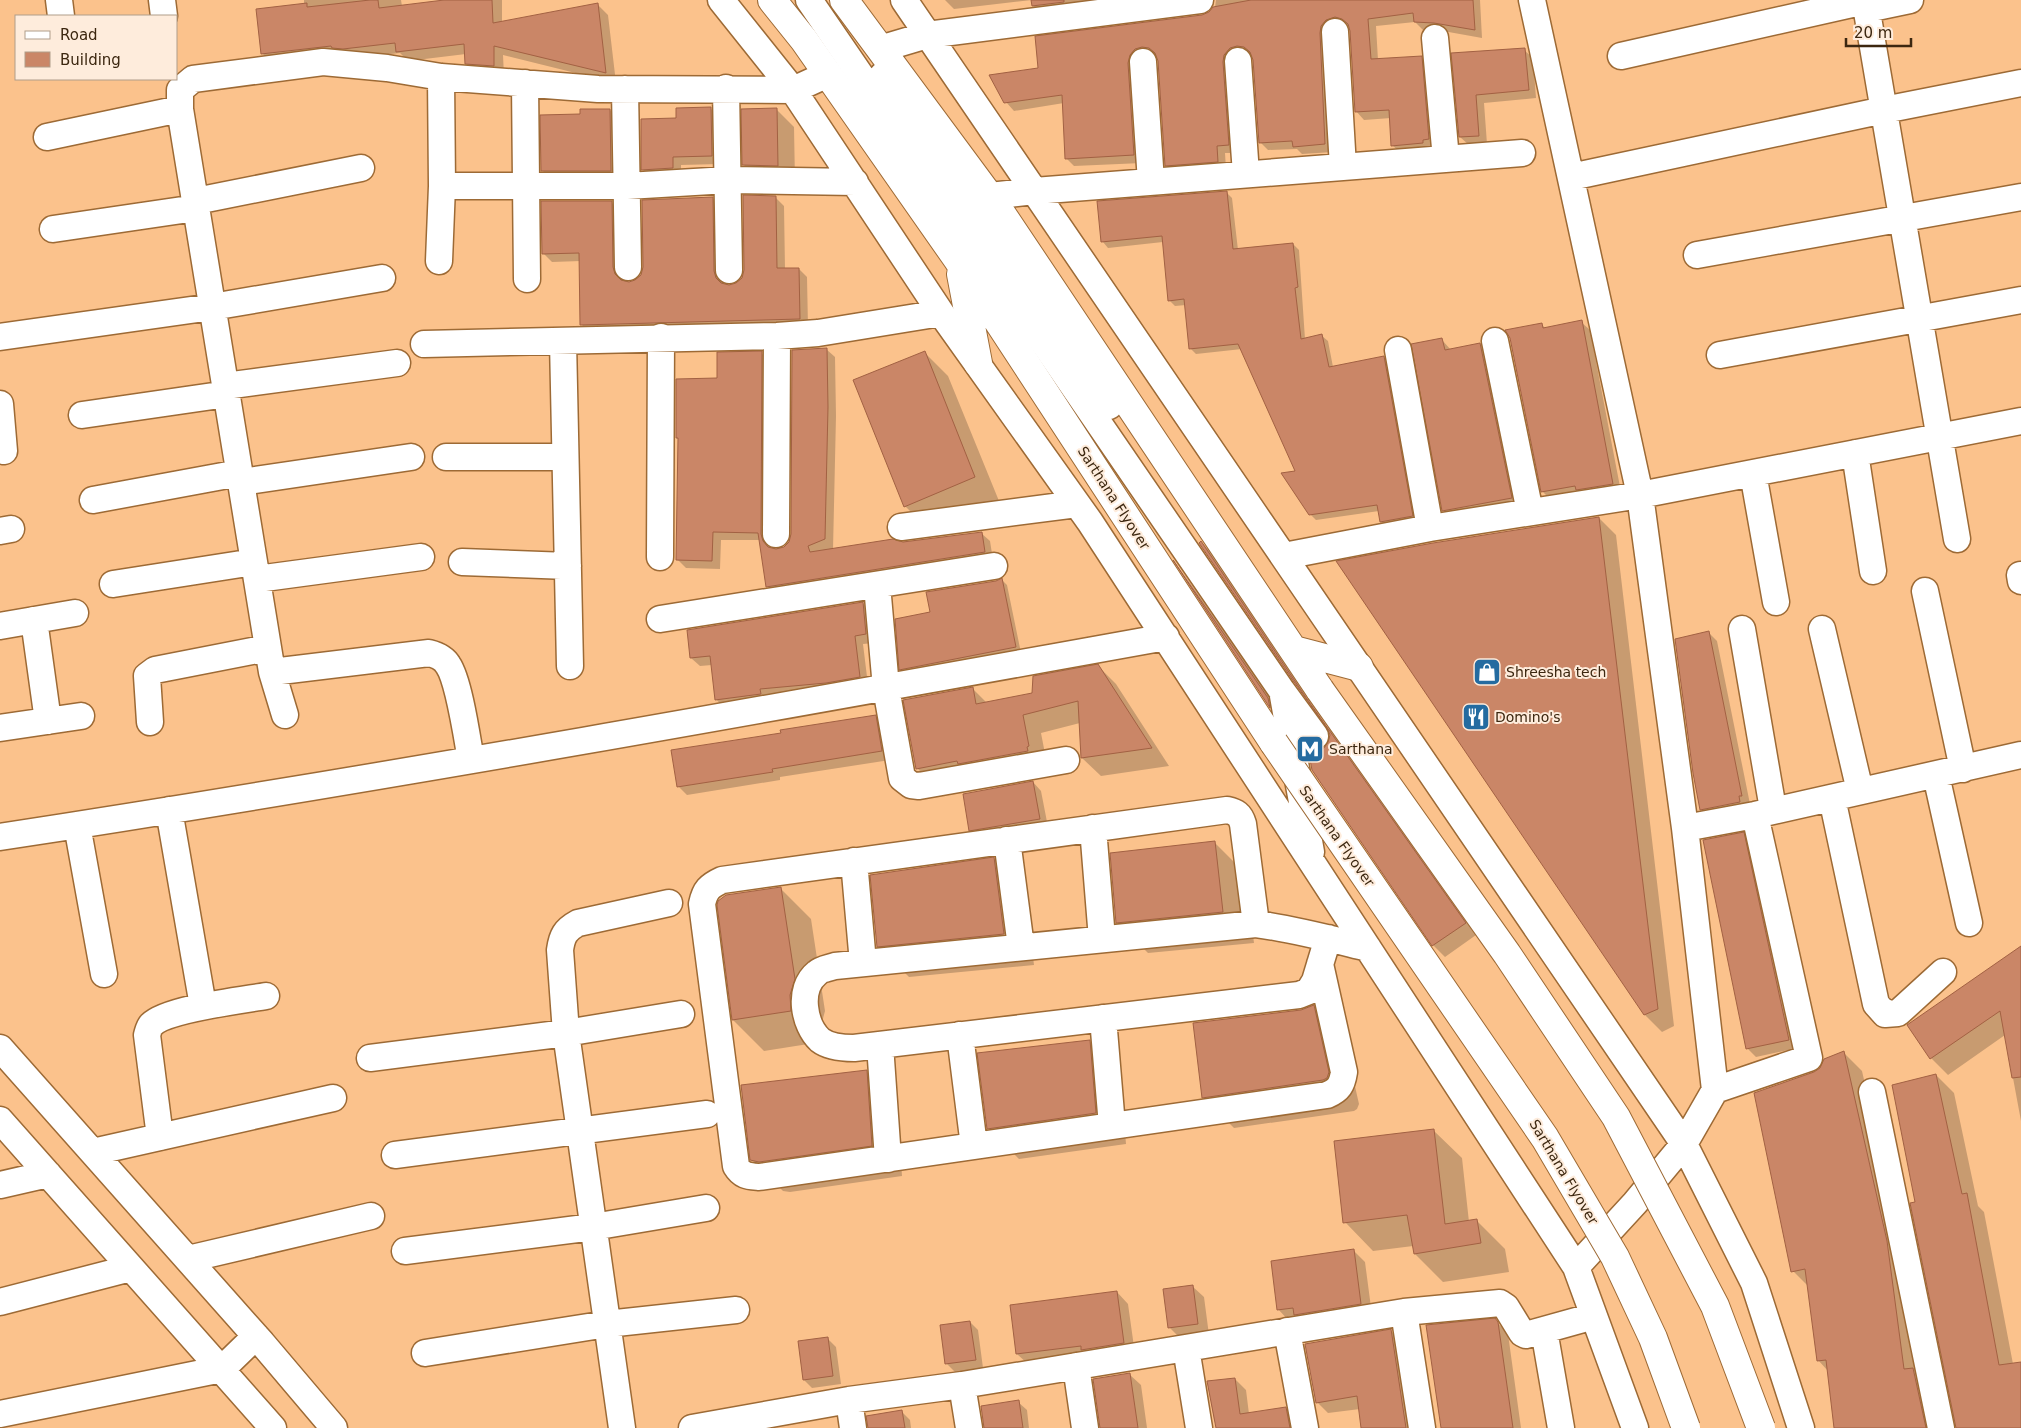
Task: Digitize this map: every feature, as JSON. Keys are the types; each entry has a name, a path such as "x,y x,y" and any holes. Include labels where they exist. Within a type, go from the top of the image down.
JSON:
{"main road":[{"name":"Sarthana Flyover","path":"772,0 804,40 958,260 1274,743 1546,1138 1615,1258 1653,1338 1686,1428"},
{"path":"844,0 990,196 1284,651 1320,690 1507,954 1616,1117 1715,1306 1761,1428"},
{"path":"958,260 978,363"},
{"path":"1284,651 1359,667"}],"street":[{"path":"59,0 61,15"},
{"path":"162,0 164,15"},
{"path":"722,0 793,90 941,313 1077,504 1166,637 1576,1267 1635,1428"},
{"path":"809,0 1315,736 1284,651 877,67 827,0"},
{"path":"904,0 1684,1144 1754,1283 1801,1428"},
{"path":"880,49 927,35 1134,4 1200,0"},
{"path":"1532,0 1640,495 1685,828 1716,1090 1684,1144 1635,1203 1576,1267"},
{"path":"1622,56 1866,3 1910,0"},
{"path":"1866,3 1957,538"},
{"path":"1335,32 1343,167"},
{"path":"1435,38 1446,159"},
{"path":"1238,61 1246,174"},
{"path":"285,715 270,660 255,571 180,109 180,90 193,79 324,62 387,68 441,77 598,89 726,88 793,90 828,74"},
{"path":"1143,62 1151,182"},
{"path":"439,261 442,186 441,77"},
{"path":"525,83 527,279"},
{"path":"1571,177 1884,110 2021,84"},
{"path":"726,88 729,270"},
{"path":"625,89 628,267"},
{"path":"47,137 180,109"},
{"path":"990,196 1522,153"},
{"path":"54,230 196,204 361,168"},
{"path":"442,186 627,186 728,180 854,182"},
{"path":"1697,255 2021,197"},
{"path":"0,337 212,307 382,278"},
{"path":"1720,355 2021,300"},
{"path":"424,344 777,336 843,330 941,313"},
{"path":"776,534 777,336"},
{"path":"660,557 661,338"},
{"path":"563,341 570,666"},
{"path":"1495,341 1530,512"},
{"path":"1398,350 1430,528"},
{"path":"82,415 397,363"},
{"path":"0,404 4,451"},
{"path":"1284,556 1430,528 1640,495 2021,421"},
{"path":"1854,453 1873,571"},
{"path":"94,500 240,478 411,457"},
{"path":"446,458 565,457"},
{"path":"1753,473 1776,602"},
{"path":"901,528 1077,504"},
{"path":"113,584 421,557"},
{"path":"462,562 568,566"},
{"path":"660,619 994,566"},
{"path":"877,585 886,688 902,778 911,785 919,786 1066,760"},
{"path":"1925,591 1963,769"},
{"path":"0,626 75,613"},
{"path":"34,620 48,721"},
{"path":"1716,1090 1809,1058 1764,812 1742,629"},
{"path":"1822,629 1860,791"},
{"path":"0,837 472,760 1166,637"},
{"path":"150,722 147,676 155,670 270,660 429,653 439,656 448,665 454,679 472,760"},
{"path":"1282,690 1313,862"},
{"path":"0,728 80,716"},
{"path":"1685,828 1936,776 2021,755"},
{"path":"1936,776 1969,923"},
{"path":"1832,798 1876,1004 1885,1014 1898,1013 1943,972"},
{"path":"168,810 203,1006"},
{"path":"1256,924 1243,824 1241,817 1236,812 1227,810 722,880 711,885 704,892 702,904 736,1166 740,1173 759,1177 1327,1096 1337,1091 1343,1084 1344,1072 1320,964"},
{"path":"77,825 104,974"},
{"path":"1093,828 1102,939"},
{"path":"1007,840 1021,947"},
{"path":"854,861 862,963"},
{"path":"622,1428 566,1033 560,950 562,936 568,928 578,923 669,903"},
{"path":"1328,938 1315,981 1309,990 1299,995 880,1045 840,1048 822,1041 811,1030 805,1011 806,990 816,973 835,966 1256,924 1328,938 1368,948"},
{"path":"160,1137 147,1036 150,1026 158,1020 203,1006 266,996"},
{"path":"370,1058 566,1033 681,1014"},
{"path":"1104,1018 1112,1126"},
{"path":"960,1035 974,1146"},
{"path":"880,1045 888,1159"},
{"path":"0,1048 256,1336 334,1428"},
{"path":"1872,1092 1941,1428"},
{"path":"93,1152 333,1098"},
{"path":"395,1155 707,1114"},
{"path":"0,1120 273,1428"},
{"path":"0,1185 48,1174"},
{"path":"406,1251 593,1227 706,1208"},
{"path":"188,1259 371,1216"},
{"path":"0,1302 132,1268"},
{"path":"692,1428 745,1423 849,1400 962,1386 1404,1312 1500,1303 1506,1306 1522,1333 1526,1335 1594,1316"},
{"path":"425,1353 607,1324 736,1310"},
{"path":"1404,1312 1422,1428"},
{"path":"1544,1330 1561,1428"},
{"path":"1287,1331 1305,1428"},
{"path":"0,1414 222,1369 256,1336"},
{"path":"1186,1348 1198,1428"},
{"path":"1076,1366 1085,1428"},
{"path":"962,1386 969,1428"},
{"path":"849,1400 853,1428"}],"building":[{"path":"378,0 379,8 444,0 492,0 493,23 598,3 606,73 494,46 494,66 465,64 464,44 396,52 395,43 343,49 332,48 331,46 261,54 256,9 307,3 307,7"},
{"path":"1031,0 1064,0 1064,2 1032,6"},
{"path":"1251,0 1473,0 1475,30 1434,23 1414,22 1413,13 1368,19 1371,59 1422,56 1429,139 1423,140 1423,143 1391,146 1389,110 1355,112 1350,31 1348,24 1342,19 1335,17 1326,20 1321,26 1320,33 1325,144 1293,147 1292,141 1259,143 1253,60 1250,52 1244,47 1237,46 1230,48 1224,55 1229,145 1217,146 1218,162 1165,166 1158,61 1155,53 1149,48 1135,49 1130,55 1128,63 1134,155 1065,159 1062,95 1004,103 989,75 1038,68 1035,36 1202,15 1209,12 1213,7"},
{"path":"1525,48 1529,90 1476,95 1479,136 1459,137 1451,53"},
{"path":"711,107 712,156 673,157 673,168 641,170 641,119 676,118 676,108"},
{"path":"777,108 778,166 742,165 741,109"},
{"path":"580,109 610,109 611,171 541,171 540,115 580,114"},
{"path":"1227,191 1233,249 1293,243 1298,287 1295,288 1301,339 1322,334 1329,367 1384,356 1413,516 1380,522 1377,505 1309,515 1281,473 1295,471 1238,344 1189,349 1184,299 1168,301 1162,236 1101,242 1097,201"},
{"path":"743,195 776,196 777,268 799,268 800,319 580,325 579,253 542,254 541,201 612,201 613,267 615,274 621,280 629,282 635,280 641,275 643,267 642,200 713,197 714,271 716,278 721,283 729,285 736,283 742,278 744,270"},
{"path":"1582,320 1613,484 1576,490 1575,486 1541,492 1510,338 1505,330 1542,323 1543,328"},
{"path":"1442,338 1445,350 1480,343 1512,498 1442,511 1411,344"},
{"path":"827,348 828,407 825,539 808,546 810,552 893,539 903,542 982,532 985,552 766,587 758,533 713,532 712,561 676,560 678,438 676,438 676,379 717,378 717,352 762,351 761,534 763,541 768,547 776,549 784,547 789,542 791,534 792,350"},
{"path":"925,351 975,477 904,507 853,380"},
{"path":"1599,517 1658,1009 1644,1015 1336,561 1433,543"},
{"path":"1201,541 1307,699 1466,923 1432,946 1312,770 1308,749 1316,751 1324,748 1330,735 1327,728 1199,543"},
{"path":"1173,560 1268,698 1270,708"},
{"path":"1002,578 1016,647 899,670 895,619 930,612 926,592 996,581"},
{"path":"863,602 866,634 855,636 860,677 826,683 760,689 761,694 715,700 710,656 690,658 687,630"},
{"path":"1709,631 1742,796 1739,796 1740,802 1700,810 1693,773 1675,639"},
{"path":"1098,664 1152,748 1081,758 1078,701 1023,715 1029,746 1027,747 1028,751 958,764 957,761 916,769 903,700 973,687 976,704 1032,693 1033,676"},
{"path":"876,715 882,751 772,769 773,772 677,787 671,750 781,733 780,730"},
{"path":"1033,781 1040,819 969,831 963,794"},
{"path":"1744,832 1789,1040 1746,1049 1703,840"},
{"path":"1215,841 1223,912 1116,923 1110,853"},
{"path":"994,857 1004,934 877,947 870,875"},
{"path":"781,887 795,979 790,995 791,1011 732,1020 718,901 726,895"},
{"path":"2021,946 2021,1077 2012,1078 2000,1011 1930,1059 1907,1025"},
{"path":"1314,1005 1329,1072 1327,1078 1202,1098 1193,1023 1301,1010"},
{"path":"1090,1040 1096,1113 987,1129 977,1053"},
{"path":"1844,1051 1887,1241 1904,1369 1913,1368 1926,1428 1834,1428 1826,1360 1817,1361 1805,1269 1791,1272 1754,1093 1814,1072 1820,1068 1824,1059"},
{"path":"867,1070 872,1146 759,1162 750,1160 741,1085"},
{"path":"1936,1074 1962,1194 1967,1193 1999,1365 2021,1362 2021,1428 1956,1428 1910,1203 1915,1202 1892,1085"},
{"path":"1434,1129 1445,1224 1477,1219 1481,1243 1414,1254 1407,1215 1343,1223 1334,1141"},
{"path":"1354,1249 1361,1304 1294,1315 1293,1308 1277,1310 1271,1261"},
{"path":"1193,1285 1198,1324 1168,1328 1163,1289"},
{"path":"1117,1291 1124,1343 1081,1350 1081,1346 1016,1354 1010,1305"},
{"path":"1495,1318 1498,1322 1513,1428 1441,1428 1426,1325"},
{"path":"970,1321 976,1360 945,1364 940,1325"},
{"path":"1391,1329 1406,1428 1361,1428 1357,1396 1316,1403 1305,1344"},
{"path":"828,1337 833,1376 803,1380 798,1341"},
{"path":"1130,1373 1138,1428 1100,1428 1093,1379"},
{"path":"1235,1378 1240,1414 1286,1407 1290,1428 1216,1428 1207,1381"},
{"path":"1019,1400 1023,1428 984,1428 981,1406"},
{"path":"902,1410 905,1428 868,1428 866,1416"}],"place":[{"name":"Shreesha tech","path":"1487,672"},
{"name":"Domino's","path":"1476,717"},
{"name":"Sarthana","path":"1310,749"}]}
